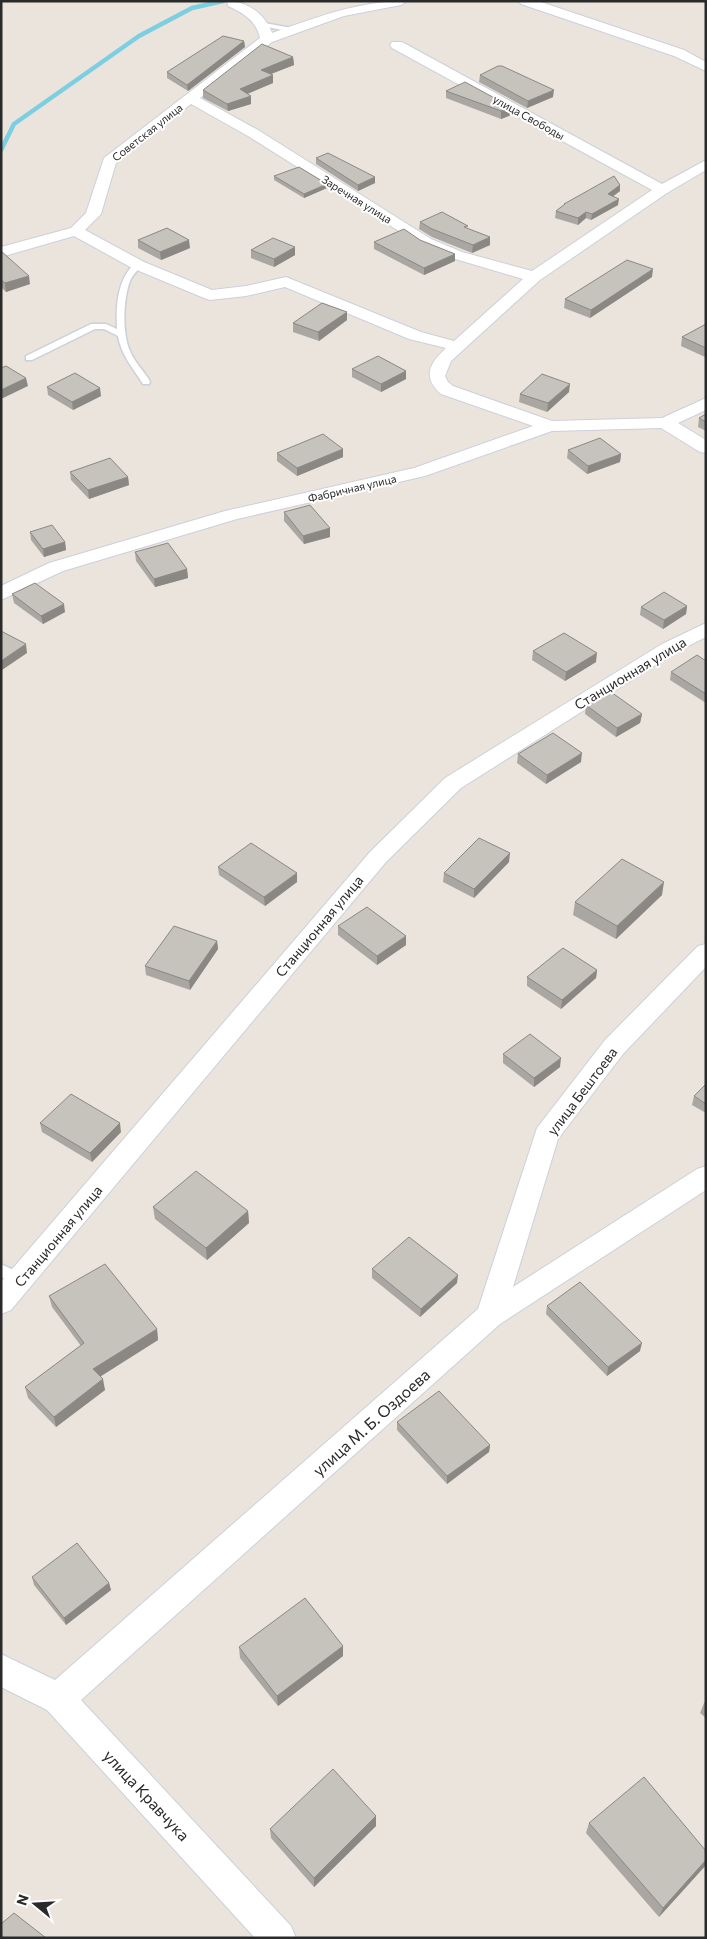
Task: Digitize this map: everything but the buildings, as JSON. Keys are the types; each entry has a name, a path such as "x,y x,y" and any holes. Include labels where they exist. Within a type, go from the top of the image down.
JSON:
{"street":[{"name":"Советская улица","path":"76,231 92,214 109,161 190,98 265,32 292,30 342,13 401,1"},
{"path":"525,1 679,53 706,67"},
{"path":"232,3 252,14 265,32"},
{"name":"улица Свободы","path":"397,45 662,190"},
{"name":"Заречная улица","path":"190,98 253,134 426,242 457,254 534,277"},
{"path":"550,426 453,393 442,386 437,378 438,369 456,346 534,277 662,190 706,164"},
{"path":"1,252 76,231 138,265 210,295 286,282 410,334 456,346"},
{"name":"Фабричная улица","path":"1,594 56,567 232,515 419,472 550,426 665,423 706,403"},
{"path":"665,423 706,448"},
{"name":"Станционная улица","path":"1,1302 11,1275 378,857 453,783 669,648 706,629"},
{"name":"улица Бештоева","path":"490,1316 546,1135 614,1047 706,952"},
{"name":"улица М. Б. Оздоева","path":"58,1699 490,1316 706,1176"},
{"name":"улица Кравчука","path":"1,1670 58,1699 279,1938"}],"lane":[{"path":"138,265 125,283 122,336 128,356 146,382"},
{"path":"30,358 94,326 106,327 122,336"}],"waterway":[{"path":"1,150 14,124 139,36 192,8 223,1"}]}
